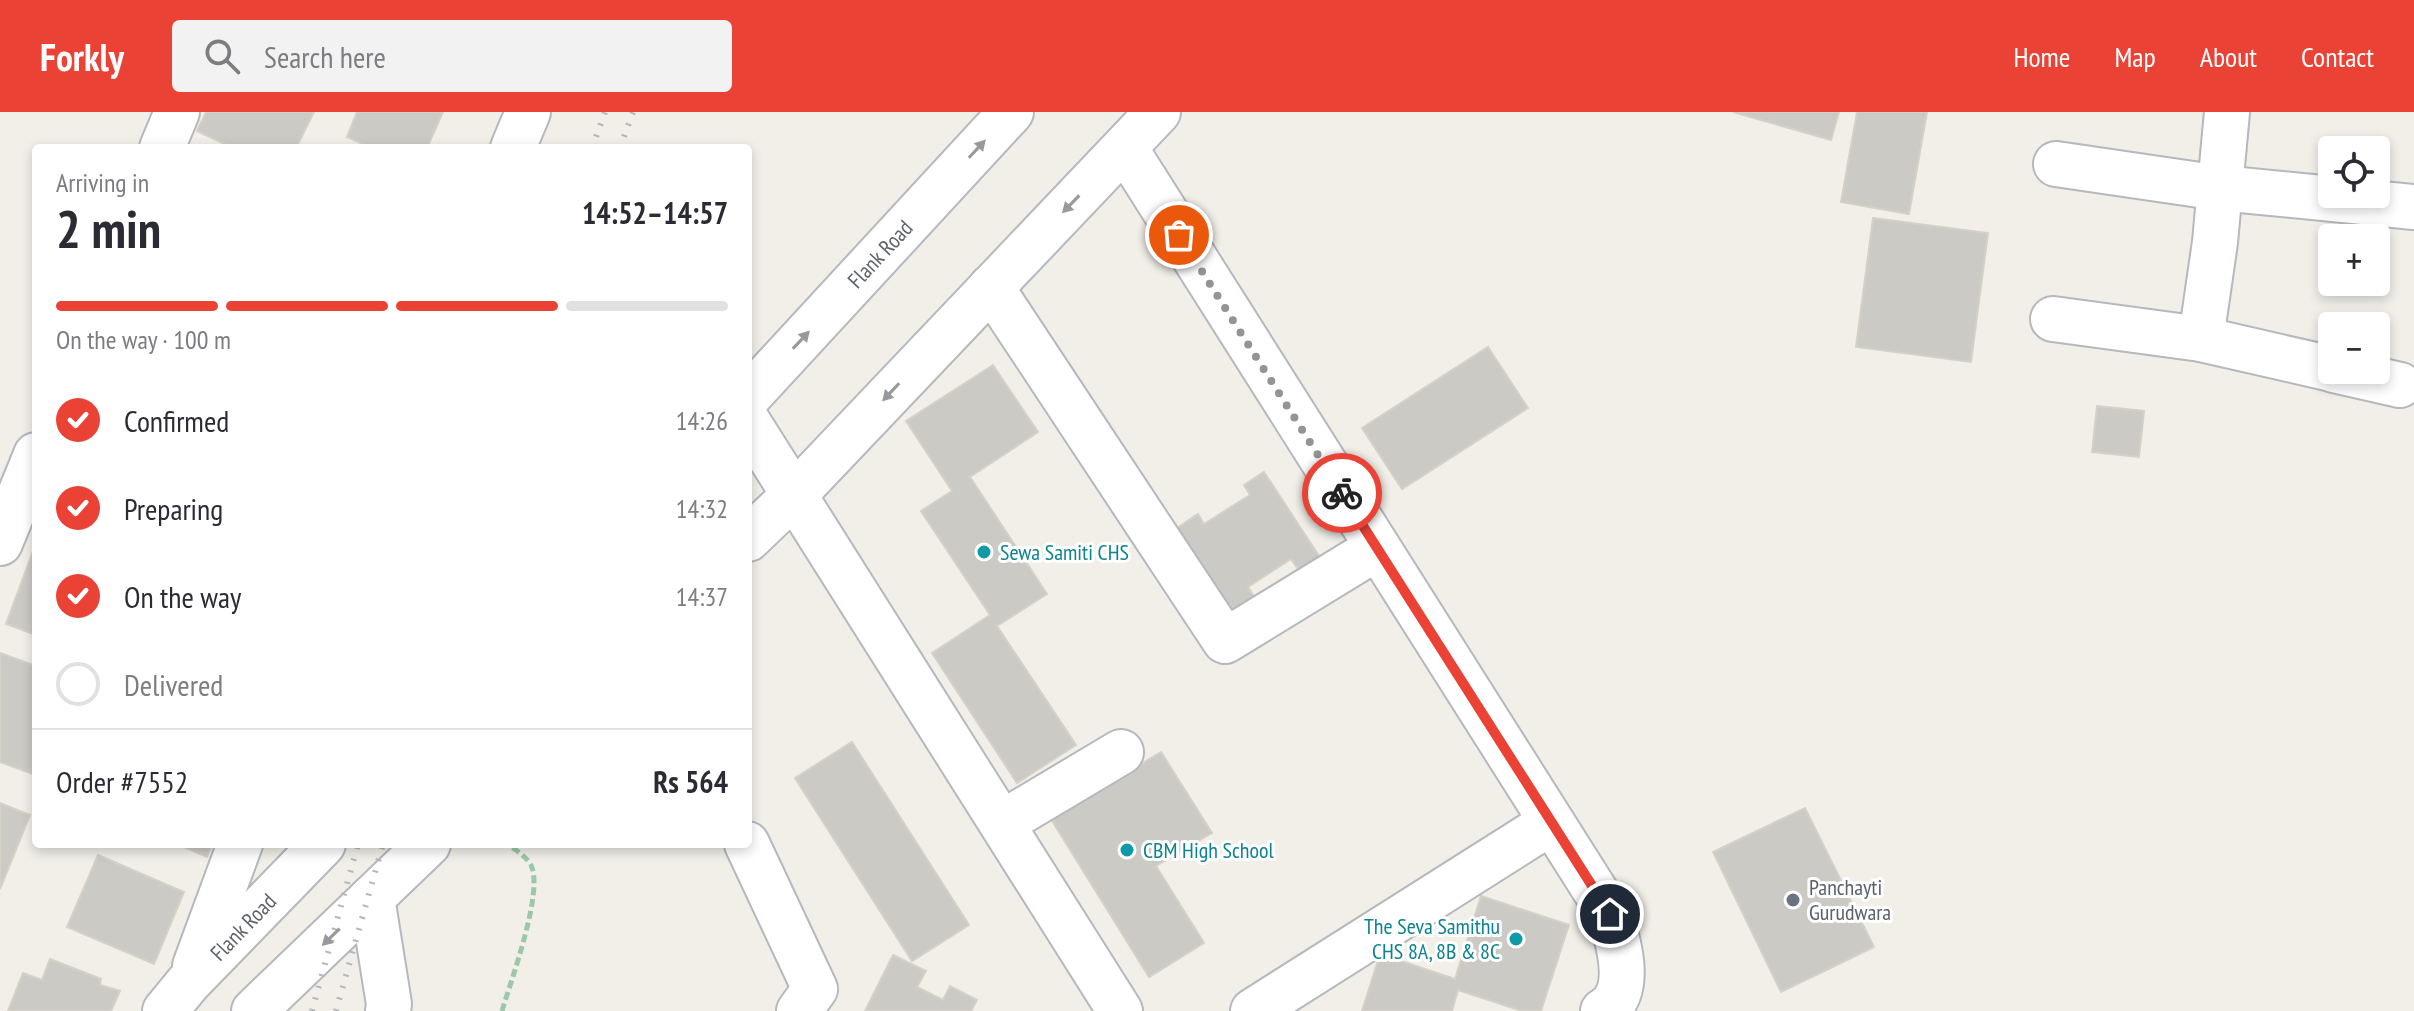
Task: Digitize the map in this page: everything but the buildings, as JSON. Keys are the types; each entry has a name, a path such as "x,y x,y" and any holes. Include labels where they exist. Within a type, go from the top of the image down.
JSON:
{"street":[{"path":"164,144 177,112"},
{"path":"515,144 528,112"},
{"name":"Flank Road","path":"752,393 1011,112"},
{"path":"752,535 794,495 1158,112"},
{"path":"2201,339 2227,112"},
{"path":"1125,148 1610,914 1620,947 1622,980 1610,1007 1603,1011"},
{"path":"2056,164 2220,188 2414,207"},
{"path":"991,287 1225,641 1377,548"},
{"path":"2053,319 2201,339 2318,366"},
{"path":"2390,383 2400,385"},
{"path":"752,428 1002,823 1102,1006"},
{"path":"0,543 32,465"},
{"path":"1002,823 1121,752"},
{"path":"1253,1011 1550,823"},
{"path":"177,997 238,848"},
{"name":"Flank Road","path":"177,997 319,848"},
{"path":"254,1011 424,848"},
{"path":"749,848 815,989 799,1011"},
{"path":"372,898 388,1011"}],"path":[{"path":"502,1011 532,905 535,882 530,863 513,848"}],"railway":[{"path":"593,144 605,112"},
{"path":"621,144 633,112"},
{"path":"312,1011 357,848"},
{"path":"336,1011 382,848"}],"way so far":[{"path":"1179,235 1342,493"}],"place":[{"name":"Sewa Samiti CHS","path":"984,552"},
{"name":"CBM High School","path":"1127,850"},
{"name":"Panchayti Gurudwara","path":"1793,900"},
{"name":"The Seva Samithu CHS 8A, 8B & 8C","path":"1516,939"}],"route":[{"path":"1342,493 1610,914"}]}
